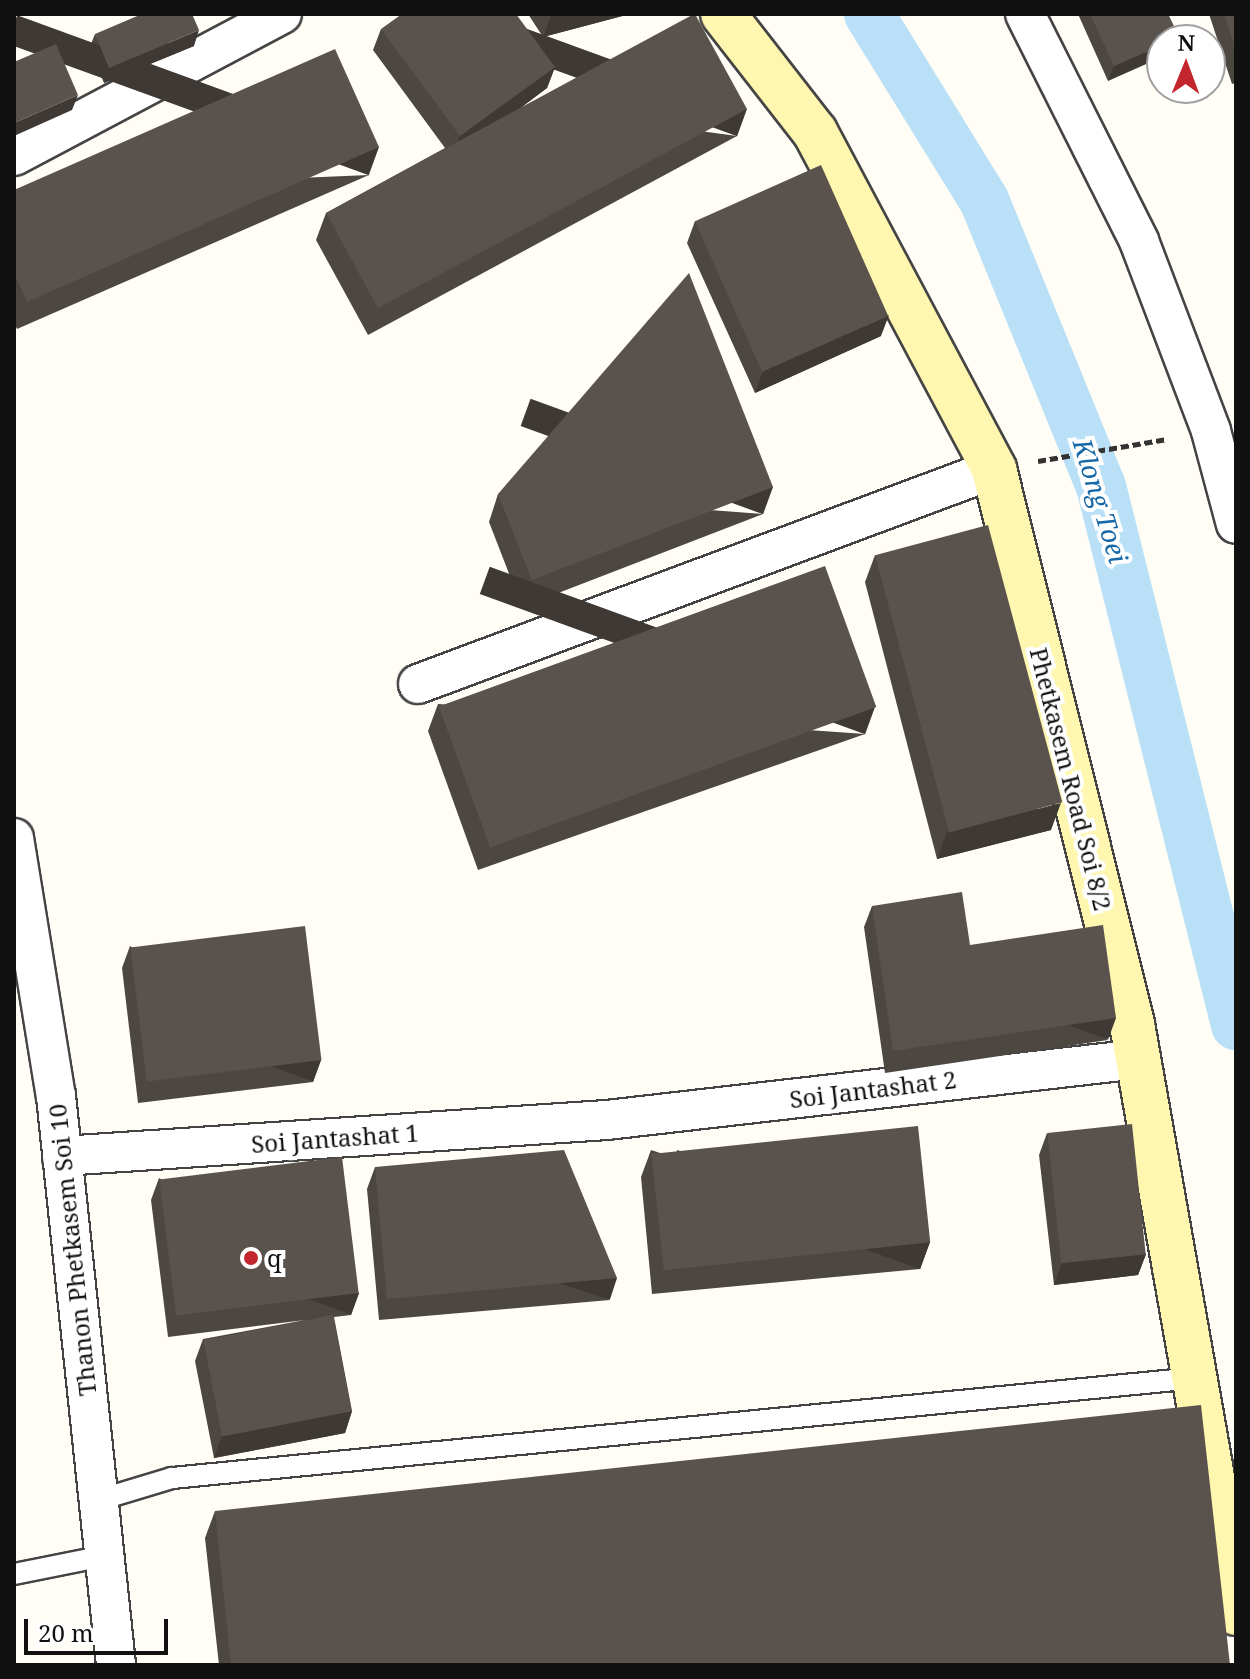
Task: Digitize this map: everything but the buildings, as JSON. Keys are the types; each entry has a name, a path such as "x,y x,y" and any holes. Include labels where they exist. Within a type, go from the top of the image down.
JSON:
{"street":[{"path":"14,156 282,14"},
{"name":"Phetkasem Road Soi 8/2","path":"723,14 815,132 994,469 1138,1059 1236,1613"},
{"path":"1025,14 1139,241 1224,430 1236,524"},
{"path":"418,684 994,469"},
{"name":"Thanon Phetkasem Soi 10","path":"14,838 62,1156 116,1665"},
{"name":"Soi Jantashat 2","path":"607,1120 1138,1059"},
{"name":"Soi Jantashat 1","path":"62,1156 607,1120"}],"lane":[{"path":"99,1500 172,1478 1196,1378"},
{"path":"14,1574 104,1556"}],"path":[{"path":"994,469 1224,430"}],"waterway":[{"name":"Klong Toei","path":"869,14 984,200 1101,486 1236,1025"}],"place":[{"name":"q","path":"251,1258"}]}
